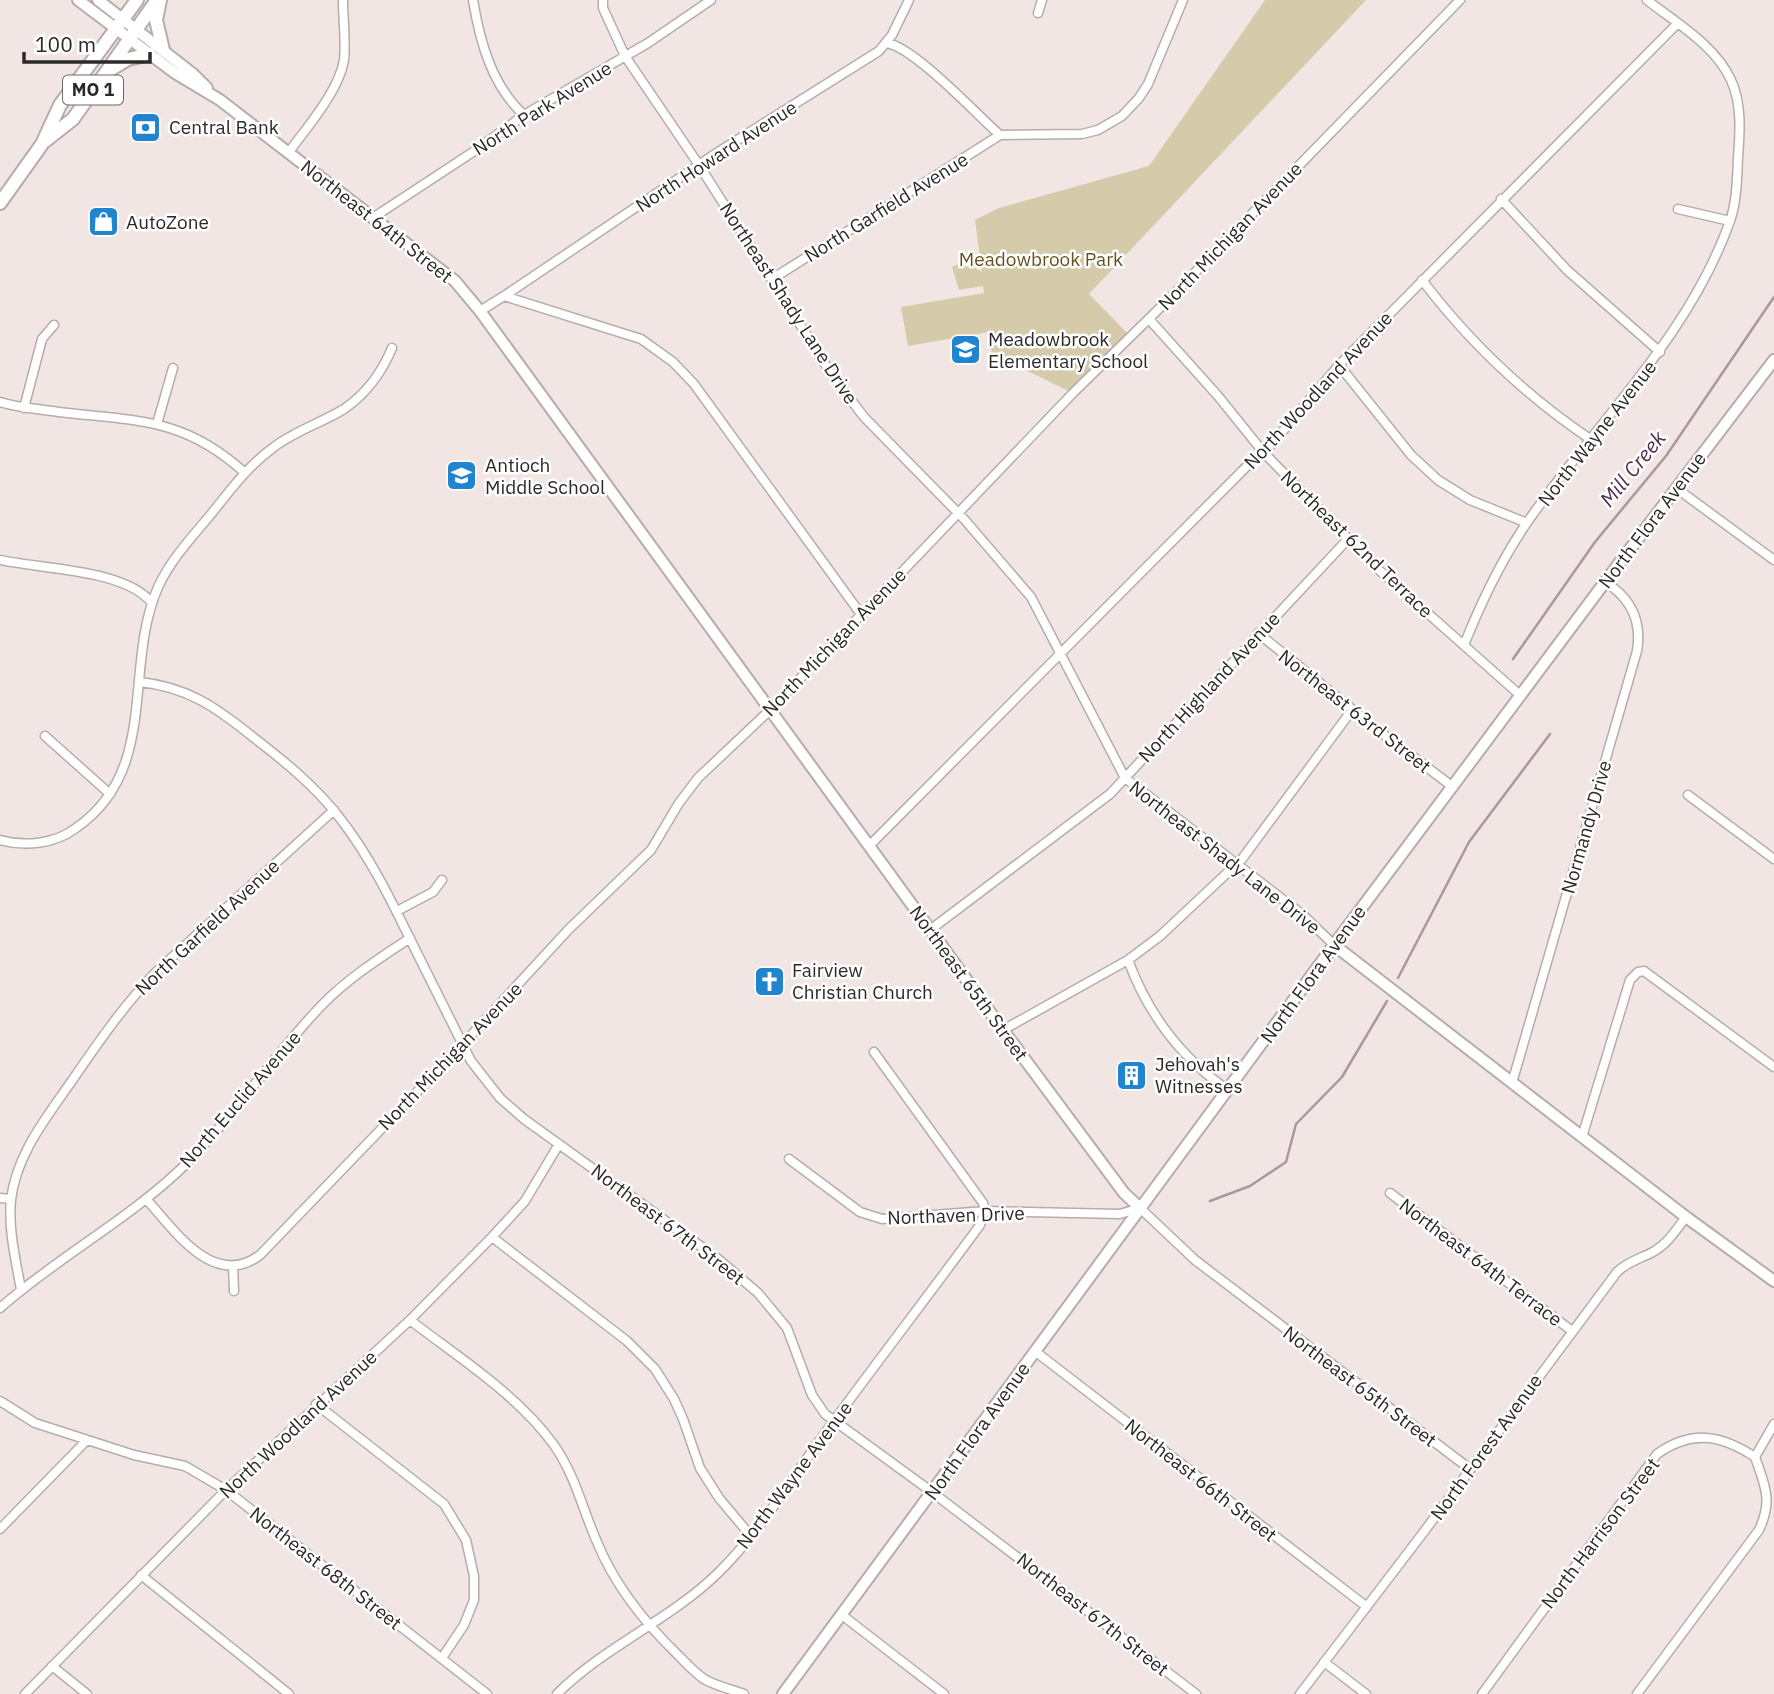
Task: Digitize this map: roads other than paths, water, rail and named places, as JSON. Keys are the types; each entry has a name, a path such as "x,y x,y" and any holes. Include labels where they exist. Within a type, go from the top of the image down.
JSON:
{"main road":[{"name":"MO 1","path":"0,203 42,144 60,105 136,0"},
{"name":"MO 1","path":"42,144 73,119 158,0"},
{"path":"158,0 156,20 163,50"},
{"path":"104,74 128,59 149,54"}],"street":[{"name":"Northeast 64th Street","path":"78,0 119,23"},
{"name":"Northeast 64th Street","path":"98,0 149,54 219,100 374,217 455,281 480,311"},
{"path":"289,152 329,95 341,70 344,59 343,0"},
{"path":"473,0 482,41 497,80 505,96 524,116"},
{"name":"Northeast Shady Lane Drive","path":"603,0 603,8 625,56 699,165 832,375 864,417 959,513 1031,597 1125,778 1303,915 1334,945 1512,1083 1774,1281"},
{"name":"North Park Avenue","path":"374,217 524,116 625,56 711,0"},
{"name":"North Howard Avenue","path":"504,296 699,165 879,51 898,26 909,0"},
{"path":"1038,13 1042,0"},
{"path":"887,43 895,44 913,57 1000,135 1082,134 1098,130 1122,116 1139,98 1148,84 1183,0"},
{"name":"North Michigan Avenue","path":"233,1266 260,1255 463,1044 569,929 651,850 688,790 770,710 1073,393 1149,319 1460,0"},
{"name":"North Wayne Avenue","path":"1464,645 1480,605 1527,523 1660,352 1696,293 1730,221 1735,201 1739,145 1739,107 1736,93 1717,57 1647,0"},
{"name":"North Woodland Avenue","path":"869,846 1255,458 1264,453 1339,365 1677,24"},
{"name":"Northeast 64th Street","path":"132,34 163,50 219,100"},
{"name":"North Garfield Avenue","path":"772,279 1000,135"},
{"path":"1502,199 1567,270 1660,352"},
{"path":"1678,209 1730,221"},
{"path":"1422,280 1448,314 1492,361 1540,404 1590,439"},
{"path":"480,311 504,296 640,339 673,362 694,384 860,613"},
{"name":"Northeast 65th Street","path":"480,311 1124,1193 1195,1260 1470,1469"},
{"name":"Northeast 62nd Terrace","path":"1149,319 1218,396 1264,453 1348,539 1379,570 1521,696"},
{"path":"24,408 41,339 54,326"},
{"path":"0,840 30,844 70,833 92,815 110,794 123,770 133,738 145,628 152,603 171,564 245,473 275,446 344,408 379,374 392,348"},
{"name":"North Flora Avenue","path":"783,1694 1334,945 1774,360"},
{"path":"1339,365 1411,455 1438,480 1469,500 1527,523"},
{"path":"157,424 173,368"},
{"path":"0,402 24,408 157,424 177,429 207,443 245,473"},
{"path":"1676,488 1774,560"},
{"name":"North Highland Avenue","path":"930,930 1110,794 1348,539"},
{"path":"0,560 106,578 147,596 152,603"},
{"name":"Normandy Drive","path":"1512,1083 1637,651 1639,630 1632,609 1623,596 1605,582"},
{"name":"Northeast 63rd Street","path":"1258,633 1352,710 1453,787"},
{"name":"Northeast 67th Street","path":"140,682 171,687 198,697 293,768 334,810 363,851 397,911 471,1061 500,1098 717,1258 758,1293 787,1328 814,1401 825,1414 932,1492 1196,1694"},
{"path":"1003,1030 1128,960 1160,936 1238,864 1352,710"},
{"path":"45,736 110,794"},
{"path":"1688,795 1774,859"},
{"name":"North Garfield Avenue","path":"21,1290 12,1235 11,1199 16,1175 36,1133 135,993 334,810"},
{"path":"397,911 433,892 442,880"},
{"name":"North Euclid Avenue","path":"0,1308 146,1199 203,1146 323,1004 367,966 410,939"},
{"path":"1128,960 1143,996 1169,1037 1202,1072 1228,1090"},
{"path":"1582,1137 1630,980 1638,972 1644,971 1774,1067"},
{"path":"874,1052 983,1203 985,1211"},
{"name":"North Woodland Avenue","path":"25,1694 226,1490 410,1320 492,1237 525,1201 559,1144"},
{"name":"Northaven Drive","path":"789,1159 860,1212 876,1218 893,1220 985,1211 1120,1214 1140,1208"},
{"name":"Northeast 64th Terrace","path":"1390,1192 1572,1331"},
{"path":"0,1198 11,1199"},
{"path":"146,1199 195,1251 216,1265 233,1266 234,1291"},
{"name":"North Wayne Avenue","path":"557,1694 588,1665 686,1599 716,1575 750,1535 980,1225 985,1211"},
{"name":"North Forest Avenue","path":"1300,1694 1617,1272 1630,1261 1667,1242 1686,1217"},
{"path":"492,1237 628,1341 655,1369 674,1398 695,1456 709,1483 735,1520 750,1535"},
{"path":"410,1320 503,1392 548,1437 571,1474 596,1542 615,1580 648,1624 698,1675 716,1685 744,1694"},
{"name":"Northeast 66th Street","path":"1036,1352 1367,1607"},
{"name":"Northeast 68th Street","path":"0,1401 35,1423 134,1455 185,1466 226,1490 487,1694"},
{"path":"316,1404 444,1504 466,1540 474,1576 474,1600 464,1625 442,1658"},
{"path":"1637,1694 1759,1530 1764,1520 1767,1497 1763,1474 1755,1457 1774,1424"},
{"name":"North Harrison Street","path":"1482,1694 1657,1454 1678,1442 1710,1438 1734,1444 1755,1457"},
{"path":"0,1529 87,1440"},
{"path":"141,1575 289,1694"},
{"path":"842,1615 944,1694"},
{"path":"1324,1662 1366,1694"},
{"path":"51,1666 87,1694"}],"waterway":[{"name":"Mill Creek","path":"1513,659 1595,542 1666,456 1774,297"},
{"name":"Mill Creek","path":"1398,978 1469,842 1550,734"},
{"name":"Mill Creek","path":"1210,1201 1250,1186 1286,1162 1296,1124 1342,1077 1387,1001"}],"place":[{"name":"Central Bank","path":"146,127"},
{"name":"AutoZone","path":"103,222"},
{"name":"Meadowbrook Elementary School","path":"965,350"},
{"name":"Antioch Middle School","path":"462,476"},
{"name":"Fairview Christian Church","path":"769,981"},
{"name":"Jehovah's Witnesses","path":"1132,1075"}],"park label":[{"name":"Meadowbrook Park","path":"1041,259"}]}
